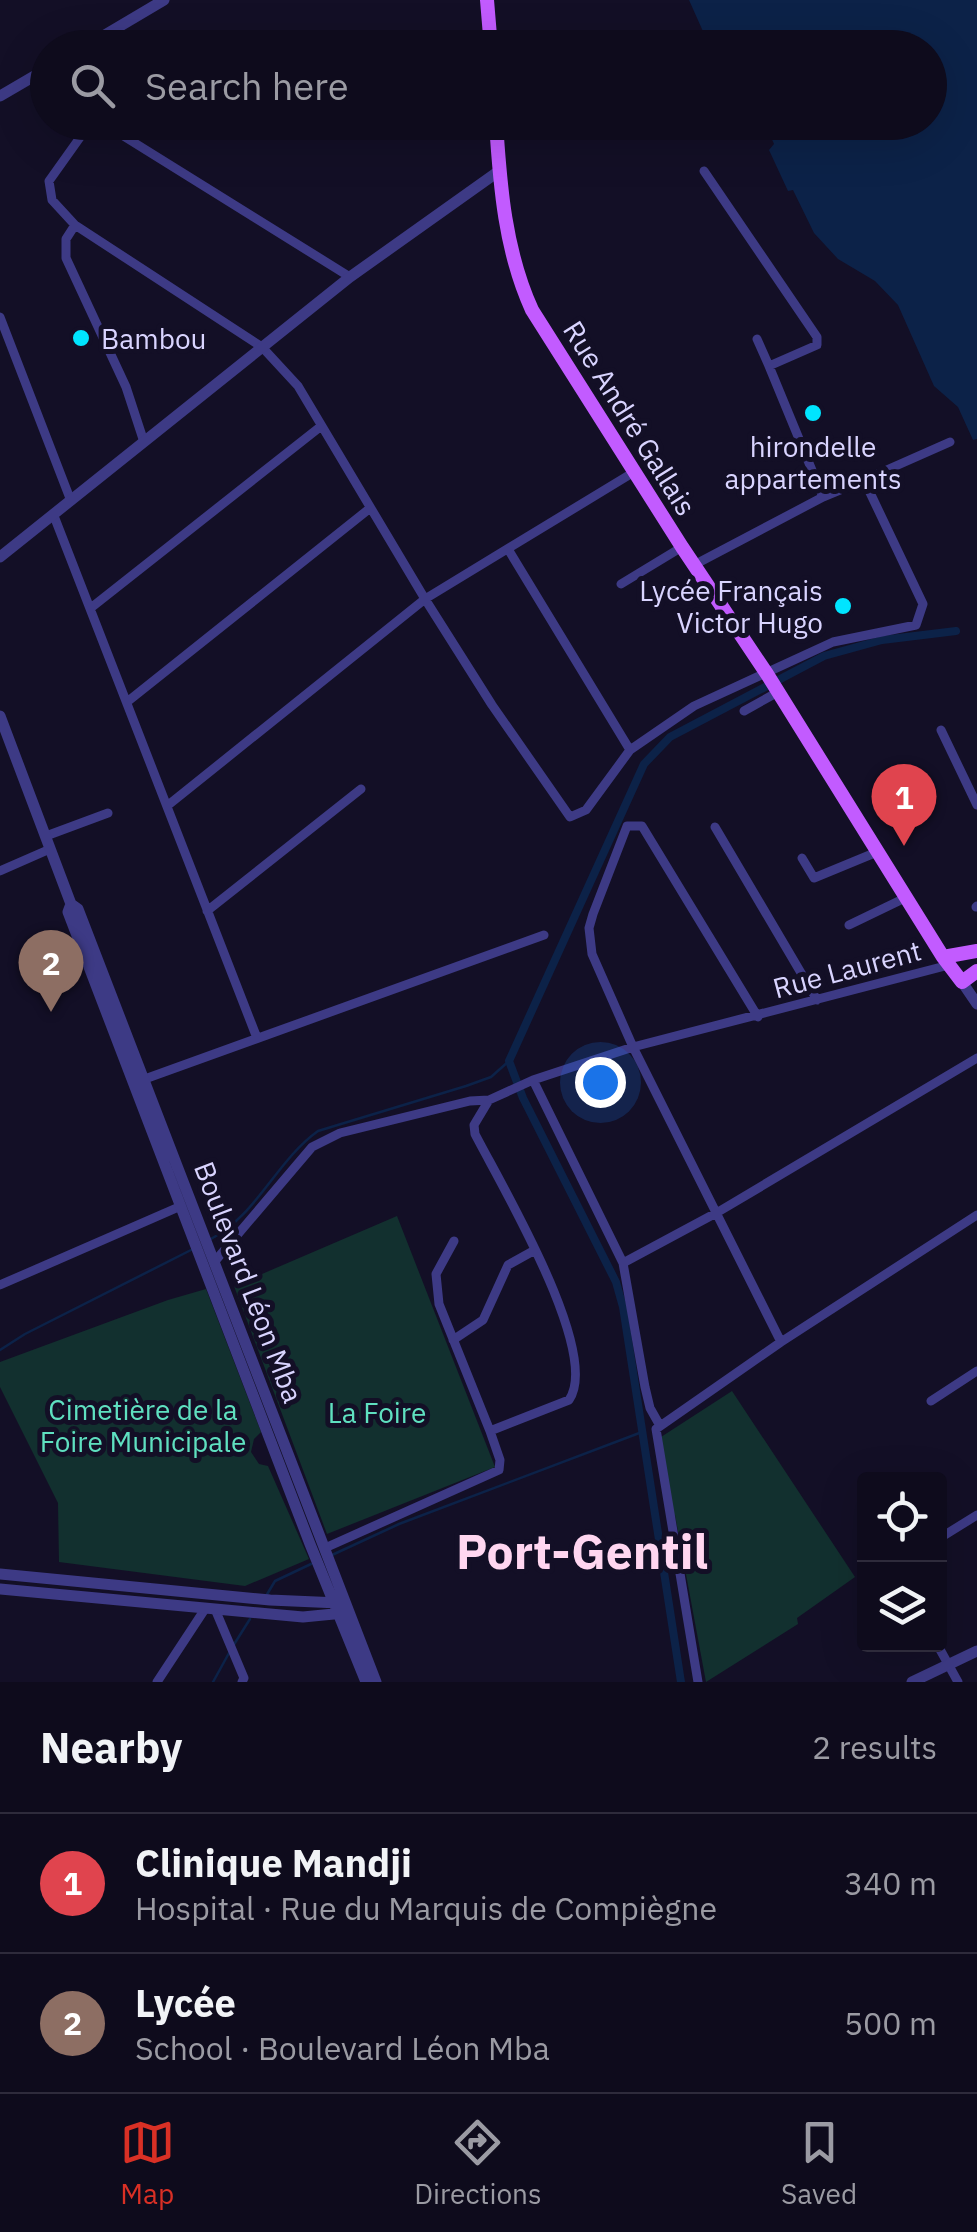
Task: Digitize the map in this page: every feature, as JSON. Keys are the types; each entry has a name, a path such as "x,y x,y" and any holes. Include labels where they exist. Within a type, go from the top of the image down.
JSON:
{"main road":[{"path":"487,0 490,30"},
{"name":"Rue André Gallais","path":"497,140 506,227 524,291 904,898 962,982"},
{"path":"946,961 977,951"},
{"path":"962,982 977,971"}],"street":[{"path":"113,30 164,0"},
{"path":"0,96 30,80"},
{"path":"79,140 49,181 52,200 76,225 262,347 298,386 424,599 570,817 586,810 630,750 694,706 772,682"},
{"path":"130,140 350,277"},
{"path":"0,557 350,277 498,171"},
{"path":"704,171 817,337 817,345 769,366"},
{"path":"76,225 66,239 66,258 126,387 144,442"},
{"path":"0,316 71,501"},
{"path":"757,339 822,496"},
{"path":"92,607 320,426"},
{"path":"694,565 822,496 950,442"},
{"path":"167,806 424,599 634,472"},
{"path":"744,711 772,682 832,642 916,625 920,620 923,604 864,480"},
{"path":"127,702 369,509"},
{"path":"54,516 257,1038"},
{"path":"621,584 682,547"},
{"path":"508,549 630,750"},
{"name":"Boulevard Léon Mba","path":"0,716 71,904 68,912 216,1260 323,1561"},
{"path":"940,730 977,805"},
{"path":"207,911 360,789"},
{"path":"46,836 108,812"},
{"path":"758,1016 642,826 627,826 589,928 592,954 634,1047 782,1342"},
{"path":"715,827 817,1000"},
{"path":"0,871 50,849"},
{"path":"802,858 814,878 877,852"},
{"path":"849,925 904,898"},
{"path":"140,1082 544,935"},
{"name":"Rue Laurent","path":"216,1260 312,1146 340,1133 489,1100 530,1081 634,1047 817,1000 946,961"},
{"path":"962,982 977,1004"},
{"path":"623,1264 977,1058"},
{"path":"530,1081 623,1264 645,1387 650,1408 660,1424"},
{"name":"Boulevard Léon Mba","path":"140,1082 181,1206 342,1608 376,1682"},
{"path":"474,1125 489,1100"},
{"path":"463,1103 560,1300 575,1389 569,1400 490,1431"},
{"path":"0,1285 181,1206"},
{"path":"698,1682 655,1435 660,1424 977,1215"},
{"path":"304,1610 318,1594 323,1561 495,1475 501,1466 439,1304 438,1266 454,1241"},
{"path":"453,1340 483,1320 508,1266 534,1250"},
{"path":"931,1401 977,1371"},
{"path":"947,1534 977,1515"},
{"path":"0,1574 256,1608 270,1600 304,1610 346,1632"},
{"path":"0,1589 210,1609 342,1608"},
{"name":"Boulevard Léon Mba","path":"342,1608 346,1632 366,1682"},
{"path":"210,1609 229,1641 244,1678 242,1682"},
{"path":"157,1682 210,1609"},
{"path":"912,1682 977,1651"},
{"path":"941,1652 958,1682"}],"green space":[{"name":"La Foire","path":"397,1216 495,1467 327,1534 234,1286"},
{"name":"Cimetière de la Foire Municipale","path":"206,1289 261,1432 254,1439 251,1452 259,1464 268,1466 309,1559 245,1586 59,1562 58,1503 0,1387 0,1362"},
{"path":"732,1391 855,1577 797,1618 798,1624 706,1682 672,1514 661,1437"}],"water":[{"path":"689,0 977,0 977,439 973,440 958,407 934,386 898,305 875,281 838,259 814,233 769,150 772,140 947,140 947,30 702,30"}],"waterway":[{"path":"681,1682 623,1307 616,1282 523,1098 509,1061 644,764 670,737 824,656 882,640 956,631"},
{"path":"209,1240 240,1217 290,1157 318,1131 491,1077 509,1061"},
{"path":"0,1350 193,1249"},
{"path":"332,1555 399,1524 642,1432"},
{"path":"266,1596 275,1581 311,1564"},
{"path":"233,1646 250,1619"},
{"path":"213,1682 229,1653"}],"place":[{"name":"Bambou","path":"81,338"},
{"name":"hirondelle appartements","path":"813,413"},
{"name":"Lycée Français Victor Hugo","path":"843,606"},
{"name":"Clinique Mandji","path":"904,846"},
{"name":"Lycée","path":"51,1012"}],"district":[{"name":"Port-Gentil","path":"582,1551"}]}
